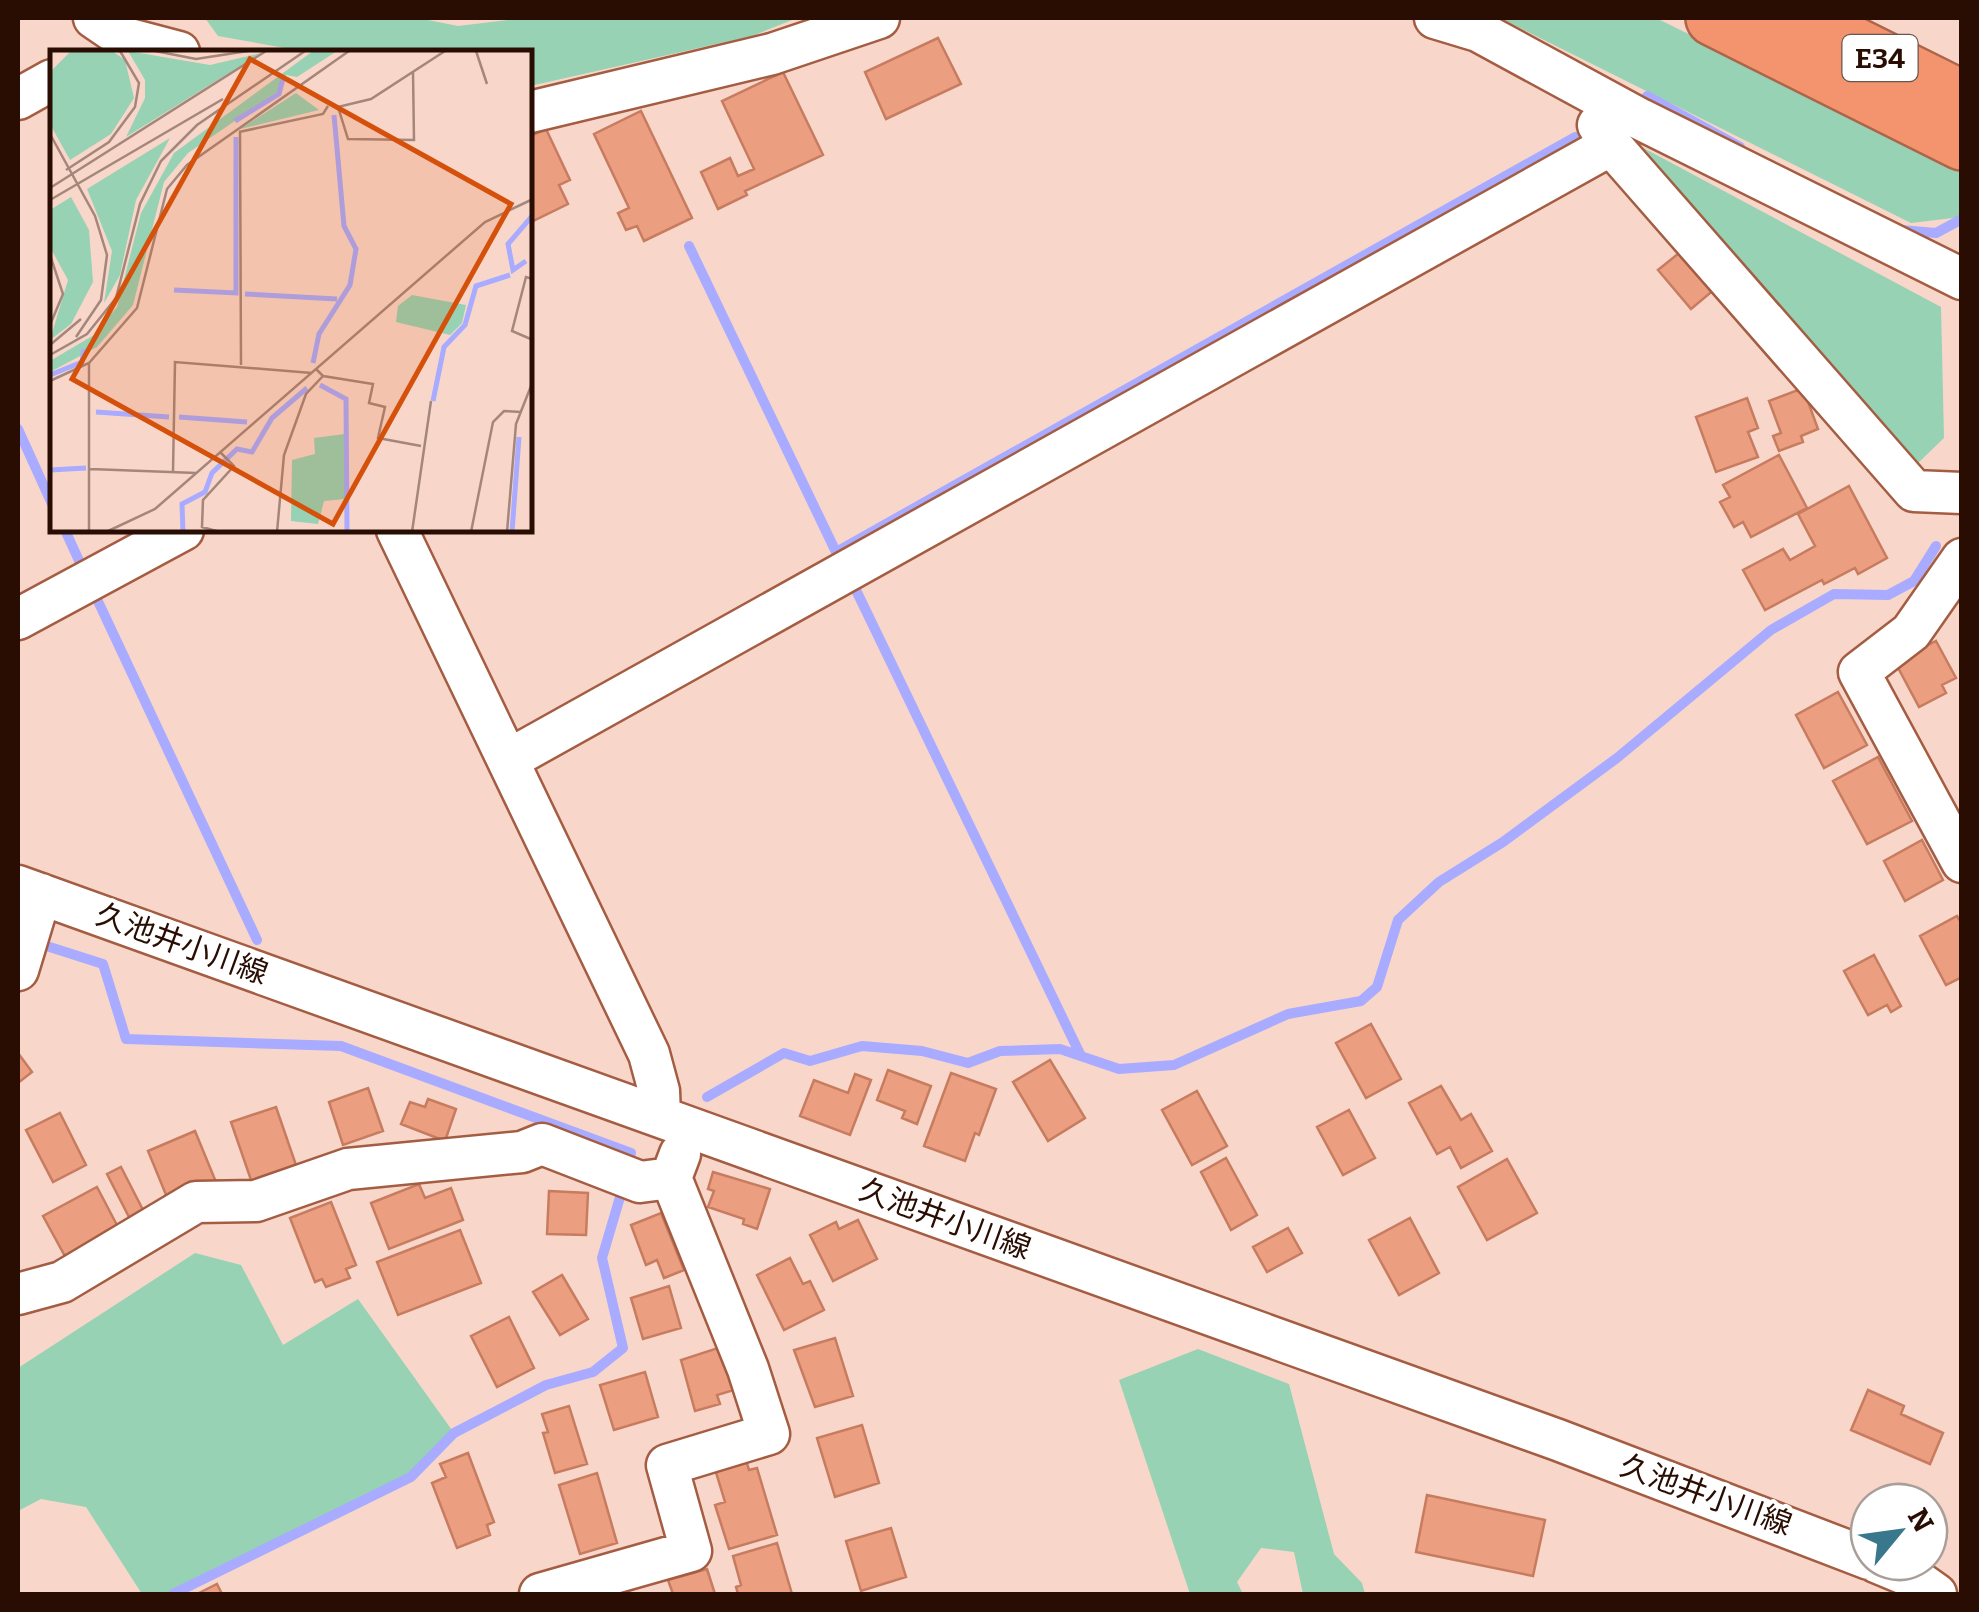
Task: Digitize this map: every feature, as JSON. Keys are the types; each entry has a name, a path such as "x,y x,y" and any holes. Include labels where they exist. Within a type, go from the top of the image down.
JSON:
{"highway":[{"path":"1714,18 1962,142"},
{"name":"E34","path":"1799,18 1962,99"}],"street":[{"path":"532,112 772,54 879,18"},
{"path":"1435,18 1478,31 1640,119 1962,278"},
{"path":"105,36 174,40"},
{"path":"1568,80 1611,145 1914,491 1962,494"},
{"path":"18,99 50,81"},
{"path":"508,760 1611,145"},
{"path":"18,619 179,532"},
{"path":"398,532 649,1054 659,1091 675,1122 642,1178"},
{"path":"1962,559 1911,632 1859,672 1962,862"},
{"name":"久池井小川線","path":"26,927 675,1122 1558,1440 1849,1551"},
{"path":"18,1294 62,1282 196,1202 256,1201 348,1168 522,1152 542,1144 642,1178 748,1369 769,1434 667,1465 691,1551 540,1594"}],"green space":[{"path":"205,18 418,18 458,26 524,18 797,18 752,36 532,86 532,50 296,50 218,36"},
{"path":"1500,18 1656,18 1961,168 1961,217 1911,223"},
{"path":"1621,136 1941,307 1944,438 1918,463"},
{"path":"195,1253 241,1265 283,1345 358,1299 454,1433 411,1477 173,1594 142,1594 86,1507 41,1499 18,1511 18,1368"},
{"path":"1198,1349 1289,1384 1334,1554 1362,1583 1365,1594 1303,1594 1294,1552 1261,1548 1237,1582 1243,1594 1190,1594 1119,1380"}],"building":[{"path":"938,38 961,84 886,119 865,72"},
{"path":"783,72 823,155 745,191 747,195 718,209 701,172 730,158 738,176 754,169 722,101"},
{"path":"641,111 692,218 644,241 637,226 626,230 618,213 629,208 594,134"},
{"path":"546,129 570,180 559,185 568,204 533,221 532,219 532,135"},
{"path":"1684,249 1716,288 1691,309 1658,270"},
{"path":"1803,388 1818,429 1801,436 1803,442 1779,451 1773,436 1781,433 1769,401"},
{"path":"1747,398 1758,428 1748,432 1758,457 1716,472 1696,417"},
{"path":"1779,455 1807,508 1751,537 1743,522 1734,527 1720,502 1730,497 1723,485"},
{"path":"1849,486 1887,558 1858,574 1855,568 1824,584 1822,580 1765,610 1743,570 1783,549 1790,560 1815,546 1798,514"},
{"path":"1936,641 1956,678 1942,685 1946,693 1919,707 1895,662"},
{"path":"1838,692 1867,745 1824,768 1796,715"},
{"path":"1878,757 1912,821 1867,844 1833,781"},
{"path":"1922,840 1943,880 1905,901 1884,861"},
{"path":"1957,916 1962,924 1962,977 1946,985 1920,936"},
{"path":"1874,955 1901,1006 1891,1012 1887,1005 1868,1015 1844,971"},
{"path":"1371,1024 1401,1079 1366,1098 1336,1043"},
{"path":"18,1053 32,1072 18,1083"},
{"path":"1050,1060 1085,1118 1048,1141 1013,1082"},
{"path":"888,1070 931,1086 917,1124 902,1118 905,1111 877,1100"},
{"path":"951,1073 996,1089 965,1161 924,1146"},
{"path":"855,1074 871,1080 850,1135 800,1116 814,1080 848,1093"},
{"path":"1441,1086 1461,1120 1471,1114 1492,1151 1461,1168 1450,1147 1437,1154 1409,1103"},
{"path":"368,1088 383,1131 343,1145 329,1102"},
{"path":"1197,1091 1227,1146 1192,1165 1162,1110"},
{"path":"428,1099 456,1109 445,1141 401,1124 410,1102 425,1107"},
{"path":"276,1107 297,1168 252,1183 231,1122"},
{"path":"1349,1110 1375,1158 1343,1175 1317,1127"},
{"path":"60,1113 86,1165 53,1182 26,1130"},
{"path":"195,1131 216,1182 169,1202 148,1151"},
{"path":"1226,1158 1257,1215 1231,1230 1201,1172"},
{"path":"1507,1159 1537,1213 1487,1240 1458,1187"},
{"path":"121,1167 143,1210 129,1217 107,1174"},
{"path":"713,1172 770,1189 757,1229 743,1224 744,1219 708,1207 714,1191 708,1189"},
{"path":"419,1184 425,1198 451,1188 463,1220 389,1249 371,1203"},
{"path":"97,1187 119,1229 66,1258 43,1216"},
{"path":"549,1191 588,1193 586,1235 547,1234"},
{"path":"331,1202 356,1265 346,1269 350,1278 326,1287 322,1279 315,1282 290,1218"},
{"path":"661,1213 684,1270 664,1278 657,1260 646,1265 631,1225"},
{"path":"1410,1218 1439,1273 1399,1295 1369,1240"},
{"path":"858,1220 877,1259 833,1281 810,1235 836,1222 839,1229"},
{"path":"1288,1228 1302,1253 1267,1272 1253,1247"},
{"path":"460,1230 481,1283 398,1315 377,1262"},
{"path":"790,1258 803,1284 810,1281 824,1310 784,1330 757,1275"},
{"path":"562,1275 588,1319 560,1335 533,1292"},
{"path":"669,1286 681,1328 643,1339 631,1298"},
{"path":"509,1317 534,1368 497,1387 471,1336"},
{"path":"835,1338 853,1396 815,1407 794,1350"},
{"path":"721,1347 734,1390 717,1395 720,1404 695,1411 681,1360"},
{"path":"645,1372 658,1417 614,1430 600,1385"},
{"path":"1868,1390 1904,1406 1901,1414 1943,1433 1930,1464 1851,1430"},
{"path":"569,1406 587,1464 555,1473 543,1433 548,1432 542,1414"},
{"path":"862,1425 879,1483 835,1497 817,1438"},
{"path":"468,1453 494,1522 487,1525 490,1535 457,1548 432,1483 446,1477 440,1464"},
{"path":"746,1460 749,1470 757,1468 777,1535 729,1549 715,1505 725,1502 715,1469"},
{"path":"597,1473 617,1543 580,1554 559,1485"},
{"path":"1427,1495 1545,1520 1533,1576 1416,1552"},
{"path":"891,1528 906,1577 861,1591 846,1541"},
{"path":"777,1543 792,1594 738,1594 736,1587 741,1585 733,1556"},
{"path":"707,1569 715,1594 673,1594 668,1580"},
{"path":"217,1584 222,1594 197,1594"}],"waterway":[{"path":"1647,96 1740,147"},
{"path":"689,246 836,552 1575,137"},
{"path":"1901,230 1936,233 1962,219"},
{"path":"18,429 50,500"},
{"path":"66,532 81,565"},
{"path":"707,1097 784,1053 810,1061 862,1046 922,1051 968,1063 1000,1051 1060,1049 1119,1069 1174,1065 1288,1014 1361,1001 1377,987 1398,920 1439,882 1503,842 1617,758 1771,630 1834,594 1888,595 1914,581 1936,546"},
{"path":"854,586 1081,1056"},
{"path":"96,597 257,940"},
{"path":"34,942 103,964 126,1039 341,1046 631,1153 628,1166"},
{"path":"173,1594 411,1477 454,1433 546,1385 593,1372 623,1348 602,1258 623,1187"}]}
